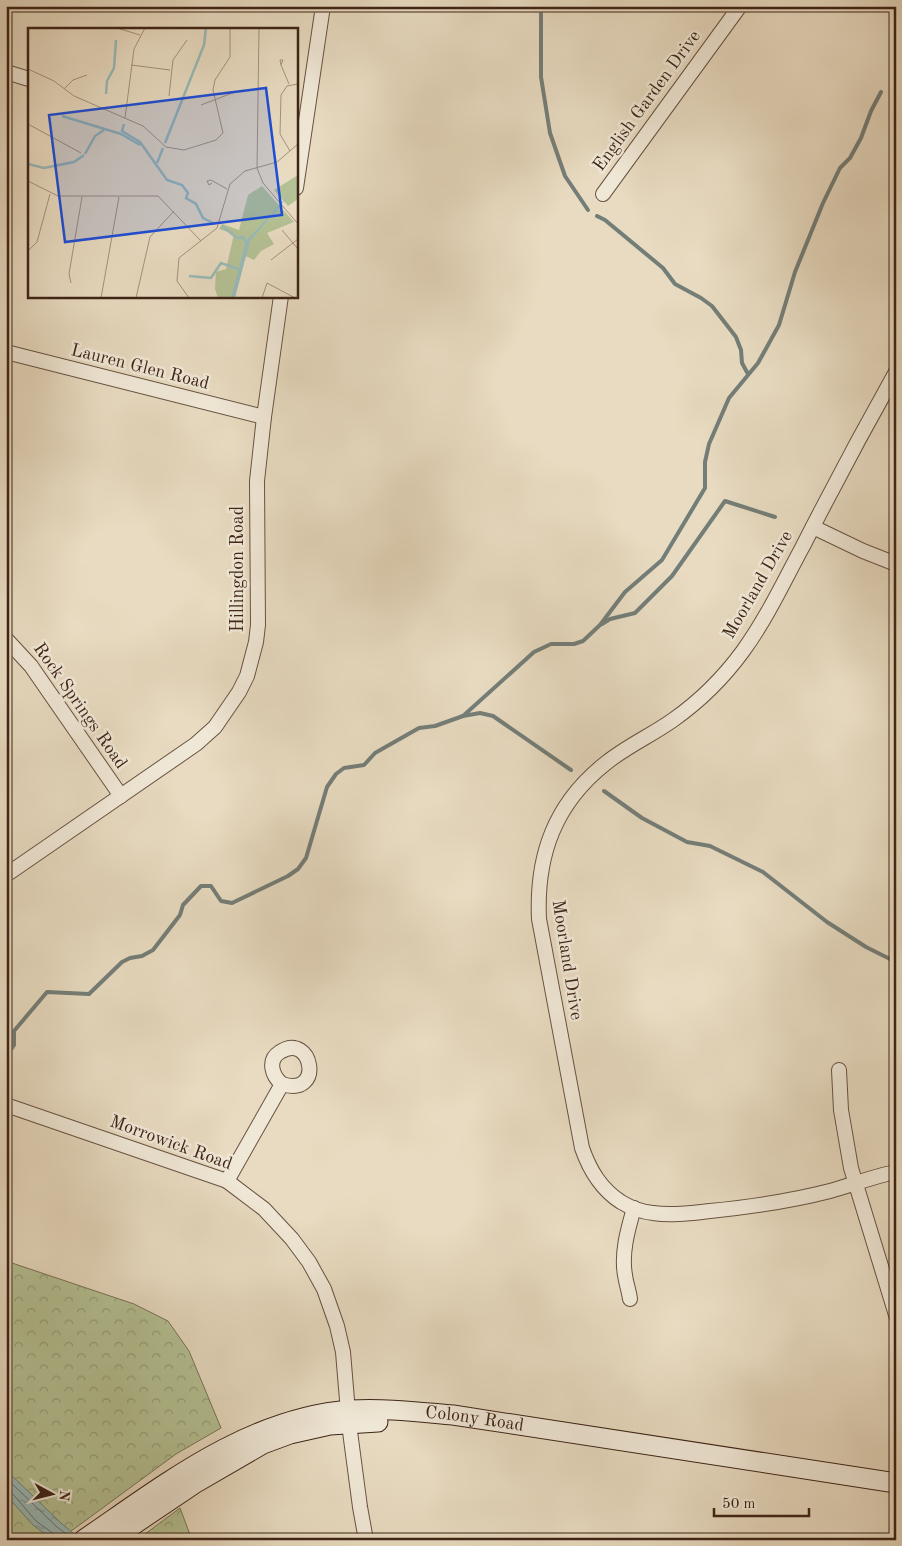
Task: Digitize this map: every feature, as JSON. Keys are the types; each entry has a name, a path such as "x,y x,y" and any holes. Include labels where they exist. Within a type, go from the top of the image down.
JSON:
{"main road":[{"name":"Colony Road","path":"83,1540 196,1465 241,1439 290,1434 330,1425 349,1417 389,1409 453,1415 896,1483"},
{"name":"Colony Road","path":"349,1417 448,1427 896,1496"},
{"name":"Colony Road","path":"111,1540 260,1438"}],"street":[{"path":"298,159 323,6"},
{"name":"English Garden Drive","path":"603,194 740,6"},
{"path":"6,72 28,79"},
{"name":"Hillingdon Road","path":"6,875 196,744 209,733 226,713 247,676 256,642 258,625 257,481 281,298"},
{"name":"Lauren Glen Road","path":"6,352 264,417"},
{"name":"Moorland Drive","path":"896,372 765,617 743,651 726,672 690,707 607,762 574,794 560,815 550,836 543,858 538,894 539,919 582,1148 591,1172 602,1186 622,1203 647,1212 667,1214 738,1208 787,1200 896,1172"},
{"path":"813,526 863,551 896,564"},
{"name":"Rock Springs Road","path":"6,639 30,666 121,796"},
{"path":"839,1070 841,1110 855,1183 896,1315"},
{"path":"227,1181 282,1084"},
{"name":"Morrowick Road","path":"6,1105 227,1181 264,1209 278,1223 309,1262 324,1289 338,1326 343,1352 360,1507 366,1540"},
{"path":"630,1299 624,1275 624,1256 628,1227 634,1208"}],"green space":[{"path":"6,1261 134,1304 168,1321 189,1351 221,1428 176,1454 59,1540 6,1540"},
{"path":"180,1508 192,1540 137,1540"}],"water":[{"path":"6,1470 81,1540 53,1540 33,1525 6,1495"}],"waterway":[{"path":"541,6 541,77 550,133 565,176 588,210"},
{"path":"463,716 534,652 551,644 574,644 583,641 600,625 625,592 662,560 705,488 705,462 709,444 729,398 758,363 779,325 795,272 823,203 840,168 850,158 861,138 871,111 881,92"},
{"path":"597,216 605,220 663,268 675,284 712,306 736,337 741,350 742,363 748,374"},
{"path":"602,624 610,619 635,613 672,576 725,501 775,517"},
{"path":"6,1056 14,1045 14,1031 47,992 89,994 122,962 130,958 142,956 153,950 180,915 183,905 201,886 211,886 221,901 232,903 288,876 298,869 306,858 327,787 336,774 344,768 364,765 375,753 419,728 435,726 463,716 480,713 493,716 571,770"},
{"path":"604,791 642,818 687,842 710,846 763,872 827,922 866,947 896,962"}]}
